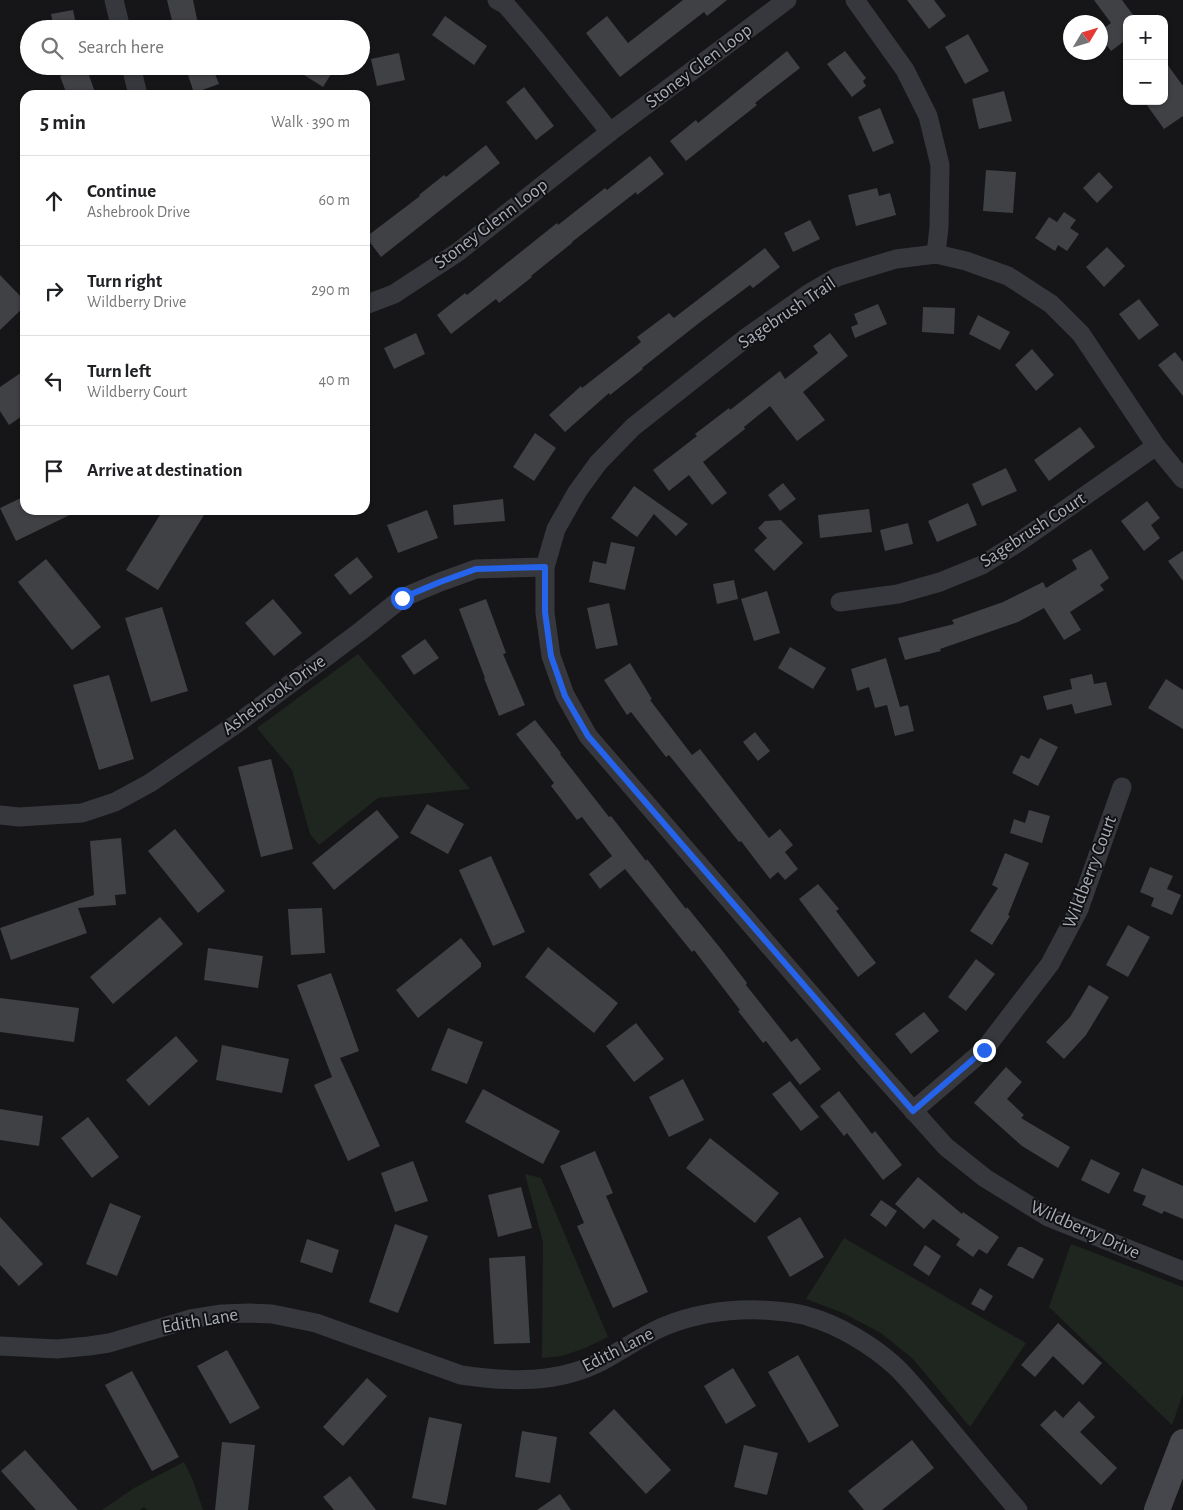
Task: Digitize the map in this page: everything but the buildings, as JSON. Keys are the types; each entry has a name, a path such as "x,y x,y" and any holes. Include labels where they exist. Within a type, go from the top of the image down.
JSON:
{"street":[{"path":"114,0 119,20"},
{"path":"497,0 506,4 610,132"},
{"name":"Stoney Glen Loop","path":"610,132 787,0"},
{"path":"855,0 905,70 928,116 940,165 939,227 936,254"},
{"path":"133,75 137,90"},
{"name":"Stoney Glenn Loop","path":"370,303 394,294 458,252 610,132"},
{"name":"Sagebrush Trail","path":"545,567 556,528 577,492 598,464 632,427 747,338 808,294 837,277 896,259 936,254 966,261 1008,276 1052,304 1082,334 1156,446 1183,479"},
{"name":"Sagebrush Court","path":"840,602 898,594 940,582 982,565 1019,542 1156,446"},
{"name":"Ashebrook Drive","path":"0,815 19,817 75,814 115,802 150,783 242,720 402,598 476,569 545,567"},
{"name":"Wildberry Drive","path":"545,567 545,612 551,656 565,696 588,736 913,1111 946,1146 985,1178 1048,1217 1183,1271"},
{"name":"Wildberry Court","path":"913,1111 984,1050 1050,964 1079,909 1122,787"},
{"name":"Edith Lane","path":"0,1346 57,1349 89,1346 109,1343 190,1319 222,1314 272,1314 316,1322 461,1375 522,1380 543,1379 584,1369 664,1326 692,1317 738,1309 779,1311 811,1317 840,1329 877,1351 908,1380 1018,1510"},
{"path":"1157,1510 1183,1442"}],"shaded area":[{"path":"358,654 470,789 378,798 319,845 310,834 292,770 257,728"},
{"path":"525,1174 541,1178 608,1337 562,1356 542,1358 543,1242"},
{"path":"844,1238 1026,1343 970,1427 913,1359 881,1333 843,1313 806,1299"},
{"path":"1071,1244 1183,1287 1183,1394 1172,1425 1049,1307"},
{"path":"184,1462 192,1478 203,1510 147,1510 144,1507 140,1510 102,1510 134,1488"}],"route":[{"path":"402,598 476,569 545,567 545,612 551,656 565,696 588,736 913,1111 984,1050"}]}
